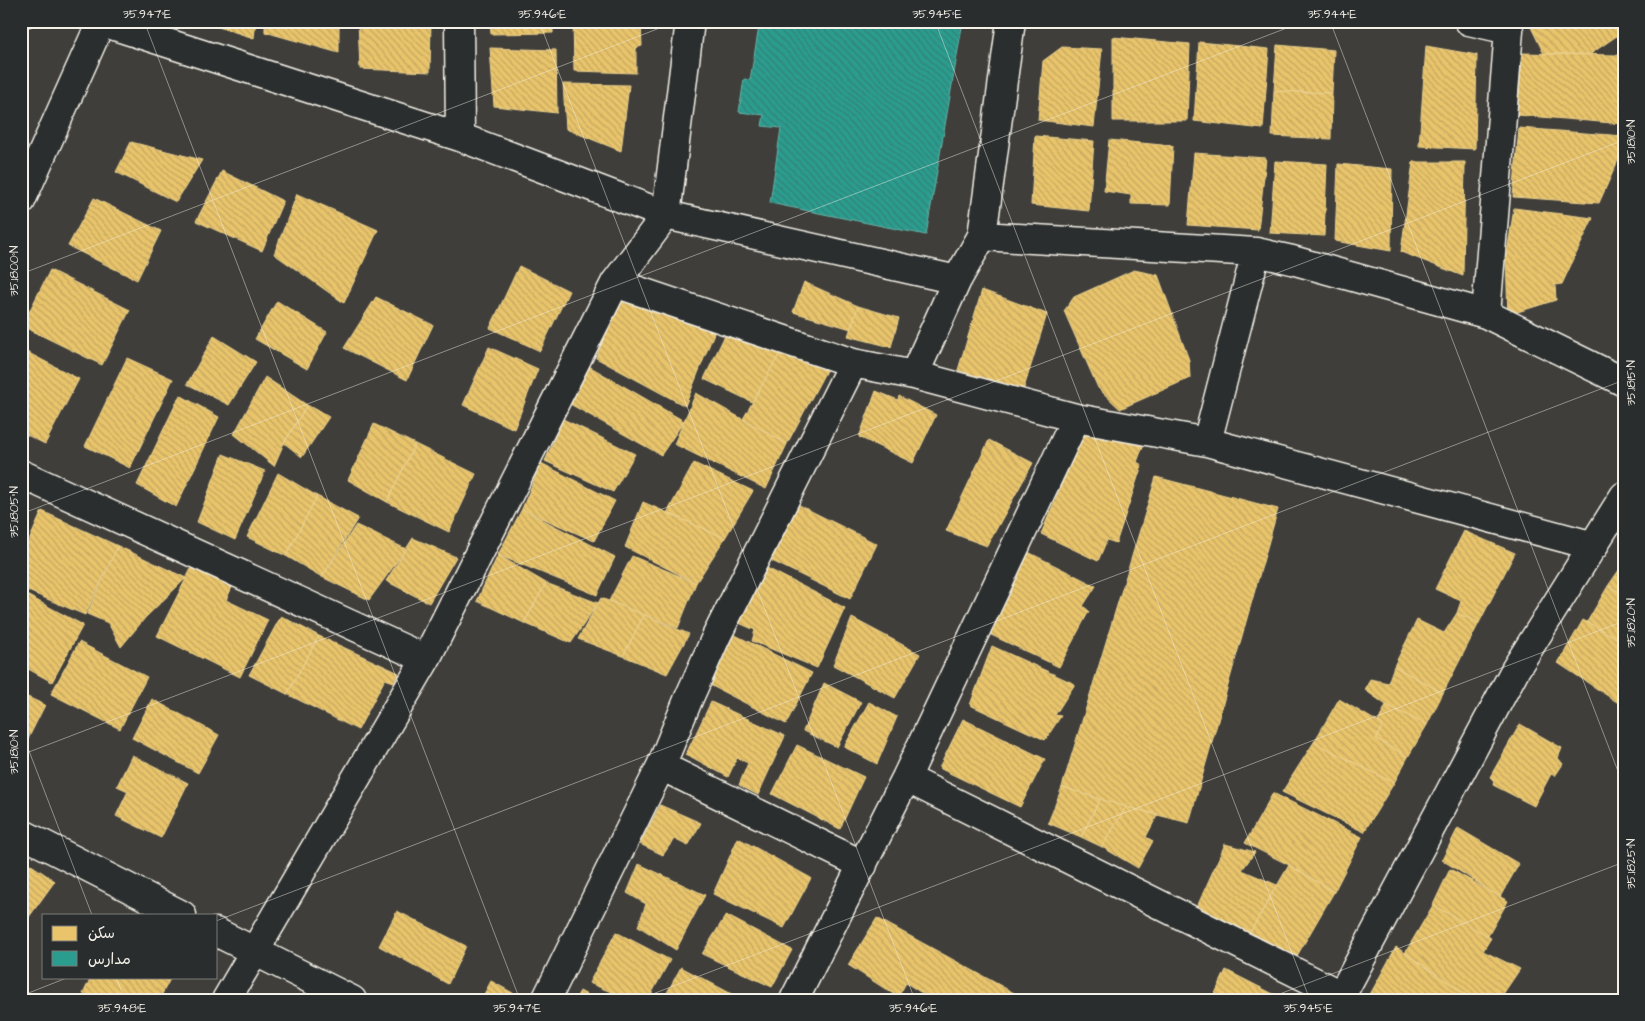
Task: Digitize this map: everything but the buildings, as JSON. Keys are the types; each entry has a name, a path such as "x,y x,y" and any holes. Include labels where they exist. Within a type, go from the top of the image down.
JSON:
{"street":[{"path":"459,21 460,137"},
{"path":"226,1000 426,659 615,283 666,215 690,21"},
{"path":"914,375 958,280 982,236 1011,21"},
{"path":"1469,21 1509,30 1486,314"},
{"path":"21,201 100,22 460,137 666,215 958,280"},
{"path":"982,236 1256,252 1292,260 1486,314 1624,382"},
{"path":"1207,442 1256,252"},
{"path":"615,283 853,362 914,375 1076,418 1207,442 1594,546"},
{"path":"546,1000 661,766 716,637 853,362"},
{"path":"794,1000 906,778 1076,418"},
{"path":"21,474 426,659"},
{"path":"906,778 1340,997 1515,670 1624,496"},
{"path":"661,766 863,865"},
{"path":"21,833 180,914"},
{"path":"218,933 352,1000"}]}
